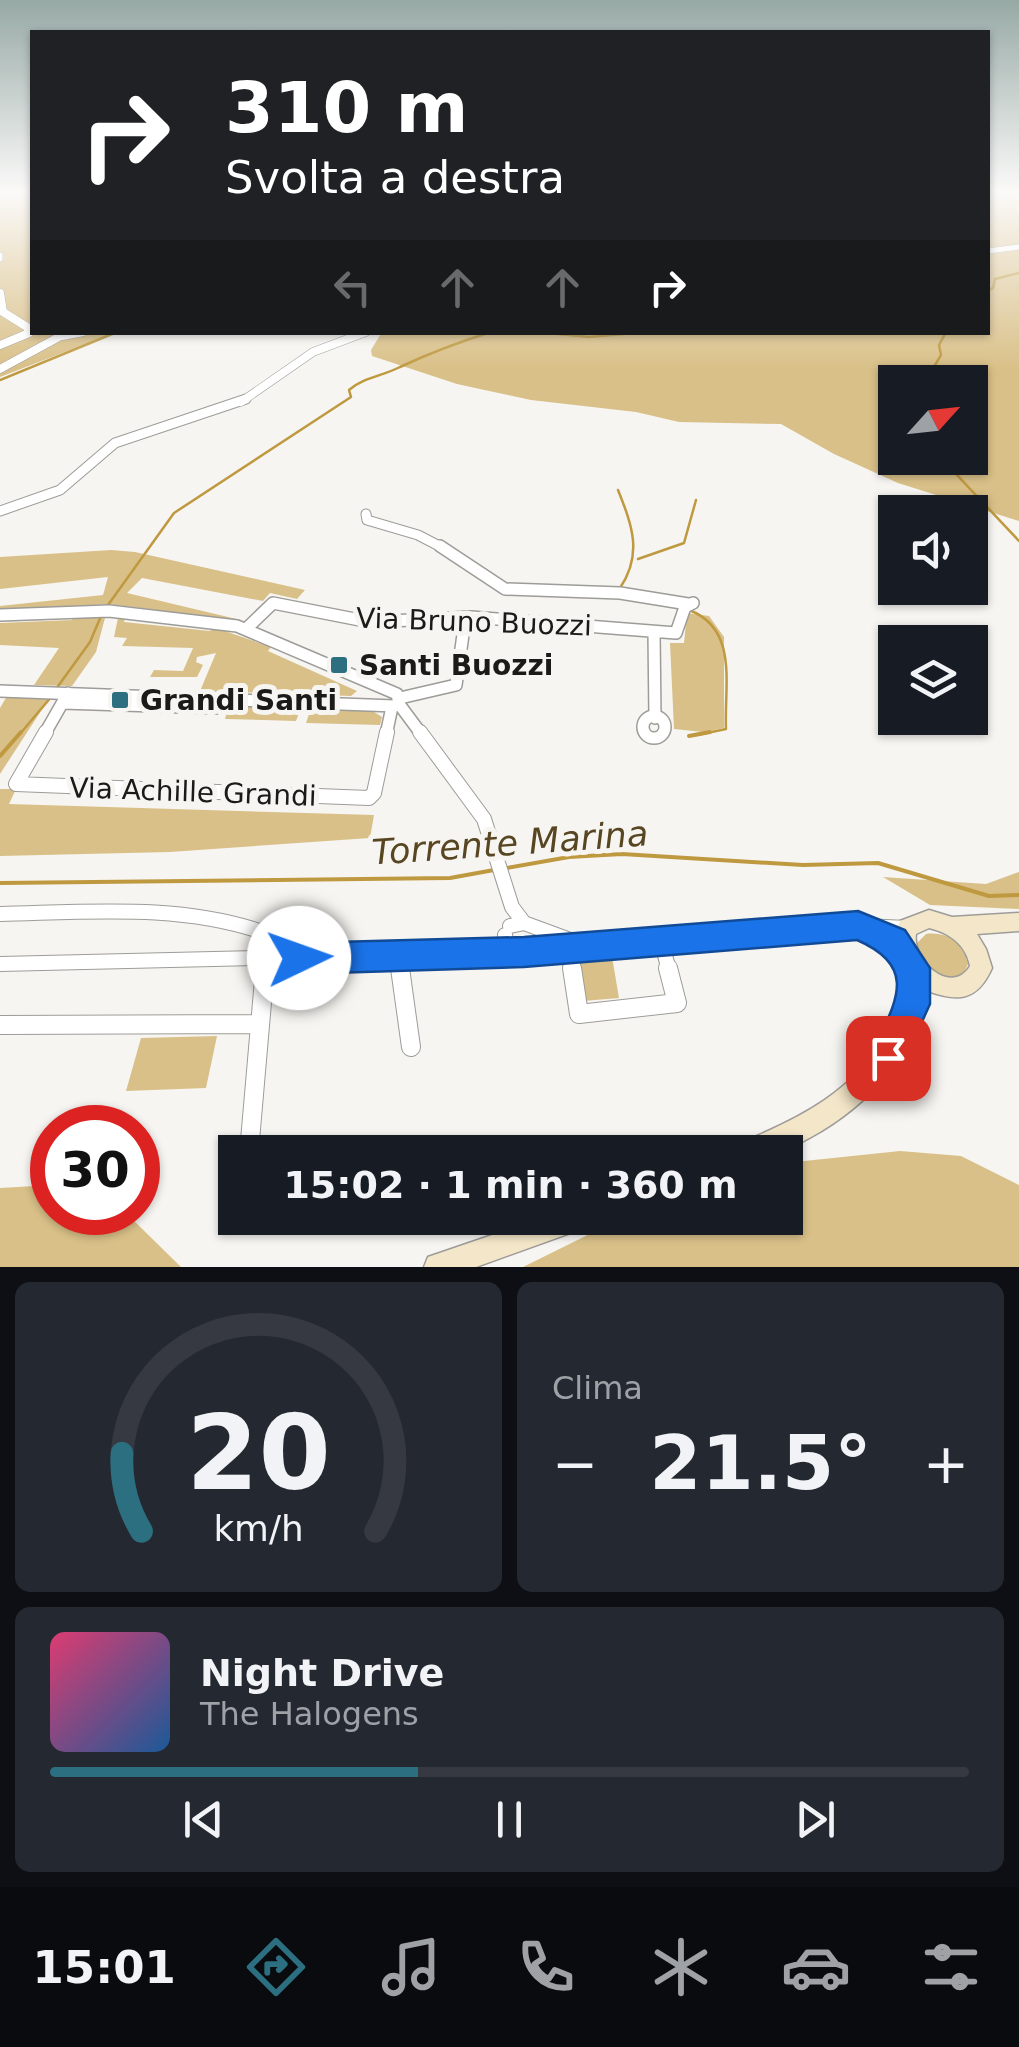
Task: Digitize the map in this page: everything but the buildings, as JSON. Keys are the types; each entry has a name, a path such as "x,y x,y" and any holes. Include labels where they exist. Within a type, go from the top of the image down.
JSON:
{"main road":[{"path":"789,1135 811,1126 850,1100 888,1058 913,1004 908,949 929,919 952,926 1019,922"},
{"path":"913,1004 940,986 963,988 978,977 978,935 988,925"},
{"path":"952,926 976,948"},
{"path":"908,949 940,986"},
{"path":"438,1267 529,1235"}],"street":[{"path":"0,294 3,312 27,327 29,333 0,345"},
{"path":"0,368 63,335"},
{"path":"0,511 60,490 116,443 244,400 314,352 358,335"},
{"path":"366,514 367,520 418,535 450,550 505,588 620,593 691,604 680,631 654,632 655,718"},
{"name":"Via Bruno Buozzi","path":"246,630 273,603 370,622 465,620 471,616 654,632"},
{"path":"0,615 109,611 246,630 392,701 488,828 517,927 510,948 522,952"},
{"path":"0,691 215,708 218,698 392,701 456,685 462,667 465,620"},
{"name":"Via Achille Grandi","path":"63,696 16,784 369,798 374,793 392,701"},
{"path":"0,914 121,912 242,921 268,934 250,1135"},
{"path":"0,964 522,952 842,925 872,929 908,949"},
{"path":"517,927 598,947"},
{"path":"517,927 537,940 522,952"},
{"path":"480,953 494,948 517,927"},
{"path":"569,949 579,1014 677,1004 662,941"},
{"path":"398,954 411,1047"},
{"path":"0,1025 260,1024"}],"shaded area":[{"path":"0,252 30,252 30,335 109,335 0,377"},
{"path":"990,252 1019,252 1019,521 988,511 988,495 936,495 880,475 988,475 988,365 878,365 878,474 781,424 679,422 636,412 531,400 457,384 372,356 371,350 380,335 990,335"},
{"path":"111,550 305,590 297,599 270,593 263,601 142,578 127,593 245,621 109,604 0,611 0,606 103,595 108,577 0,589 0,557"},
{"path":"687,613 709,616 724,637 724,728 703,732 674,729 670,643 684,643"},
{"path":"106,614 96,652 72,686 34,685 59,648 0,645 0,623 72,620 74,615"},
{"path":"118,618 125,619 124,622 210,631 213,627 271,647 268,651 357,691 351,696 200,691 216,653 197,657 196,662 203,665 197,677 150,677 154,670 183,671 193,648 122,646 127,638 114,637"},
{"path":"7,696 50,697 0,774 0,708"},
{"path":"229,705 301,708 296,721 225,719"},
{"path":"311,708 371,710 382,717 380,725 306,723"},
{"path":"0,789 16,789 9,804 374,815 370,838 170,852 0,856"},
{"path":"1019,872 1019,909 930,905 883,877 986,884"},
{"path":"926,934 941,934 958,944 968,964 963,975 946,977 926,966 917,943"},
{"path":"611,951 619,998 583,1001 576,954"},
{"path":"217,1036 206,1088 126,1091 141,1038"},
{"path":"900,1151 961,1156 1019,1185 1019,1267 523,1267 588,1235 803,1235 803,1161"},
{"path":"30,1186 30,1235 148,1235 181,1267 0,1267 0,1188"}],"waterway":[{"path":"990,289 995,279 1019,273"},
{"path":"0,380 110,335"},
{"path":"108,605 174,513 351,397 349,390 367,379 482,335"},
{"path":"569,335 612,335"},
{"path":"935,365 944,335"},
{"path":"957,475 1019,541"},
{"path":"618,490 633,539 631,563 620,588"},
{"path":"638,559 684,543 696,500"},
{"path":"689,610 716,630 726,660 726,729 697,735"},
{"path":"56,689 90,642 101,616"},
{"path":"19,735 52,696"},
{"path":"0,756 21,732"},
{"path":"689,736 710,732"},
{"name":"Torrente Marina","path":"507,868 569,857 622,854 803,865 878,863 989,896 1019,895"},
{"name":"Torrente Marina","path":"0,883 450,878 494,870"}],"place":[{"name":"Santi Buozzi","path":"339,665"},
{"name":"Grandi Santi","path":"120,700"}],"route":[{"path":"299,958 524,952 858,926 894,941 904,949 914,968 913,1004 888,1058"}]}
